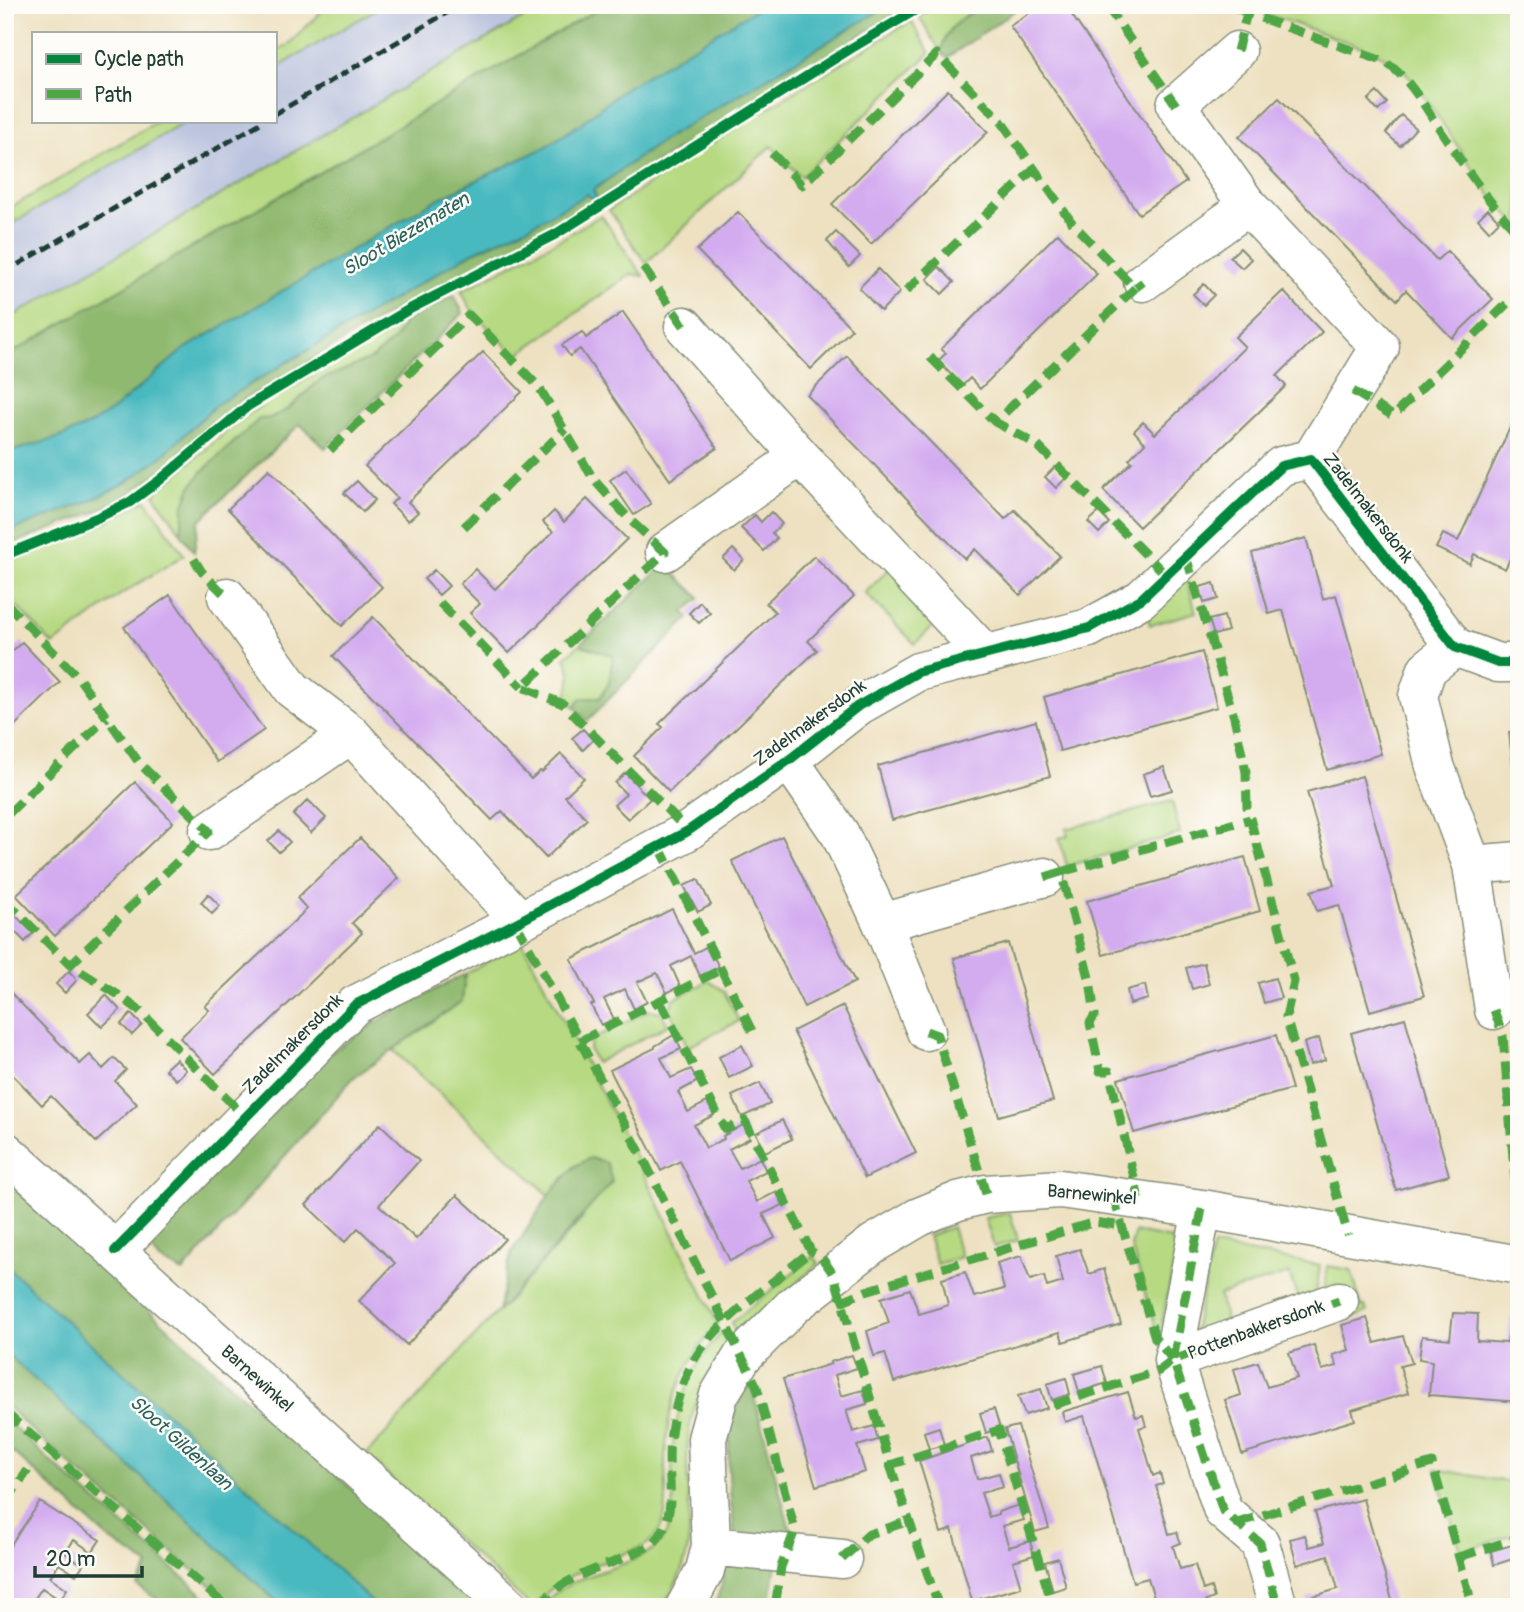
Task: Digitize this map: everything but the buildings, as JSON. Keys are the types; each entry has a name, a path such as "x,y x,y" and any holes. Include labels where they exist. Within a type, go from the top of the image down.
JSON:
{"street":[{"name":"Zadelmakersdonk","path":"115,1251 355,1005 688,831 789,760 858,706 918,672 1089,628 1140,599 1281,466 1311,459 1380,348 1248,206 1176,105 1237,51"},
{"path":"1143,282 1248,206"},
{"path":"684,326 800,456 985,654"},
{"path":"665,552 800,456"},
{"name":"Zadelmakersdonk","path":"1311,459 1454,647"},
{"path":"227,597 292,689 351,734 520,921"},
{"path":"1494,1010 1472,865 1435,766 1418,696 1427,669 1454,647 1498,663 1519,663"},
{"path":"209,831 351,734"},
{"name":"Zadelmakersdonk","path":"789,760 840,834 882,923 926,1031"},
{"path":"1472,865 1519,861"},
{"path":"882,923 1045,877"},
{"name":"Barnewinkel","path":"5,1151 510,1607"},
{"name":"Barnewinkel","path":"685,1607 705,1570 711,1546 707,1439 719,1395 742,1357 794,1306 873,1244 919,1217 986,1194 1060,1188 1202,1209 1519,1265"},
{"name":"Pottenbakkersdonk","path":"1202,1209 1173,1360 1223,1511 1260,1543 1279,1607"},
{"name":"Pottenbakkersdonk","path":"1173,1360 1339,1300"},
{"path":"711,1546 842,1559"}],"shaded area":[{"path":"383,5 545,5 5,321 5,228 185,122 276,122 276,68"}],"green space":[{"path":"328,5 383,5 276,68 276,51 289,44"},
{"path":"545,5 605,5 5,357 5,321"},
{"path":"605,5 763,5 624,89 544,148 438,199 183,350 114,409 89,425 58,438 5,453 5,357"},
{"path":"889,5 909,5 559,224 405,304 243,400 157,474 127,495 97,511 5,547 5,533 89,501 127,482 161,457 217,404 473,252 588,194 592,199 596,197 593,190 663,140"},
{"path":"939,5 985,5 957,23 947,35 941,52 919,16"},
{"path":"985,5 1023,5 947,58 941,52 951,29"},
{"path":"1241,5 1505,5 1519,16 1519,227 1490,194 1415,83 1400,66 1376,52"},
{"path":"911,21 930,53 801,177 771,146 646,263 609,210 740,125"},
{"path":"156,122 185,122 5,228 5,211"},
{"path":"601,215 643,276 631,274 516,356 472,311 461,291"},
{"path":"454,295 463,313 325,448 300,424 199,521 194,552 181,533 184,505 190,488 202,472 259,419 270,418 288,409 320,380 373,358 395,339 405,321"},
{"path":"405,321 395,339 373,358 320,380 288,409 240,436 202,472 184,505 181,533 154,494 253,411"},
{"path":"146,500 184,555 120,595 53,645 11,600 7,602 5,563 100,525"},
{"path":"665,564 700,598 684,612 689,618 587,721 575,707 581,698 600,698 609,683 613,656 580,644"},
{"path":"894,564 943,616 915,644 865,593"},
{"path":"1186,578 1196,612 1150,625 1147,614"},
{"path":"580,644 613,656 609,683 600,698 581,698 575,707 566,699 570,678 565,658"},
{"path":"1172,801 1180,834 1067,866 1059,838 1068,836 1066,829"},
{"path":"522,942 636,1158 718,1324 688,1366 673,1401 666,1447 665,1511 659,1530 644,1546 584,1569 556,1585 534,1607 366,1455 583,1218 575,1166 549,1195 393,1050 462,1001 465,974"},
{"path":"465,974 462,1001 353,1078 183,1272 160,1260 147,1243 331,1052 394,1011"},
{"path":"708,981 724,991 739,1021 688,1047 669,1009 674,999"},
{"path":"650,1010 661,1012 668,1025 596,1063 589,1049 592,1039"},
{"path":"590,1158 607,1163 612,1182 498,1312 511,1254 549,1195 575,1166"},
{"path":"5,1178 278,1429 333,1472 480,1607 377,1607 5,1265"},
{"path":"1010,1213 1018,1240 994,1247 985,1218"},
{"path":"952,1227 961,1257 937,1264 928,1236"},
{"path":"1135,1232 1172,1239 1176,1254 1160,1332 1157,1331 1131,1246"},
{"path":"1213,1246 1320,1265 1316,1294 1298,1299 1289,1273 1219,1295 1227,1326 1193,1336"},
{"path":"813,1256 819,1263 739,1337 731,1323"},
{"path":"1327,1266 1351,1270 1362,1307 1365,1306 1367,1312 1344,1321 1325,1290"},
{"path":"722,1333 728,1347 701,1390 690,1427 687,1464 690,1526 684,1565 661,1607 542,1607 554,1594 569,1584 640,1557 664,1537 673,1512 672,1470 678,1414 690,1379"},
{"path":"5,1352 283,1607 236,1607 34,1433 5,1404"},
{"path":"746,1386 751,1386 790,1529 782,1543 735,1539 729,1481 729,1442 732,1423"},
{"path":"5,1419 217,1607 169,1607 137,1586 149,1566 108,1538 5,1445"},
{"path":"1436,1469 1519,1484 1519,1533 1461,1551"},
{"path":"725,1560 776,1564 769,1607 714,1607 722,1584"}],"water":[{"name":"Sloot Biezematen","path":"763,5 889,5 663,140 593,190 596,197 592,199 588,194 530,226 473,252 217,404 161,457 127,482 89,501 5,533 5,453 58,438 89,425 114,409 183,350 438,199 544,148 624,89"},
{"name":"Sloot Gildenlaan","path":"5,1265 377,1607 283,1607 5,1352"}],"railway":[{"path":"276,113 460,5"},
{"path":"5,272 262,122"}],"marked path":[{"path":"1106,5 1176,105"},
{"path":"1230,5 1247,13"},
{"path":"1237,51 1247,13 1385,62 1410,85 1478,186 1519,234"},
{"path":"772,153 802,185 937,54 1001,121 1073,224 1135,288 1143,282"},
{"path":"906,291 1034,169"},
{"path":"643,267 684,326"},
{"path":"1135,288 995,422 1036,444 1166,575"},
{"path":"1353,391 1393,416 1519,292"},
{"path":"330,450 469,315 539,387 594,480 630,520 665,552 522,687 563,704 688,831"},
{"path":"930,357 995,422"},
{"path":"464,527 565,429"},
{"path":"1186,556 1234,717 1246,772 1247,807 1294,981 1286,1017 1348,1235"},
{"path":"194,559 202,572 227,597"},
{"path":"440,603 522,687"},
{"path":"5,609 9,606 78,677 140,764 209,831 70,965 139,1010 245,1117"},
{"path":"8,814 107,717"},
{"path":"1061,872 1250,819"},
{"path":"659,846 754,1035"},
{"path":"1045,877 1061,872 1090,981 1095,1015 1090,1023 1100,1071 1109,1071 1139,1199"},
{"path":"5,900 70,965"},
{"path":"516,923 642,1156 757,1387 795,1530 781,1567 775,1607"},
{"path":"580,1041 720,970"},
{"path":"660,1001 725,1129 745,1121 811,1251 822,1258 834,1275 890,1465 999,1430 1053,1607"},
{"path":"1494,1010 1503,1036 1519,1230"},
{"path":"926,1031 937,1035 986,1194"},
{"path":"1113,1195 1155,1338 1173,1360"},
{"path":"1202,1209 1173,1360 1223,1511 1260,1543 1278,1607"},
{"path":"840,1302 866,1291 1095,1222 1122,1226"},
{"path":"538,1607 568,1581 642,1549 657,1539 669,1513 669,1453 673,1420 681,1389 694,1360 716,1331 731,1317 811,1251"},
{"path":"1053,1405 1159,1371 1173,1360 1339,1301"},
{"path":"5,1412 227,1607"},
{"path":"1237,1523 1432,1463 1473,1607"},
{"path":"890,1465 939,1607"},
{"path":"5,1503 28,1470"},
{"path":"842,1559 869,1534 909,1521"},
{"path":"1459,1557 1519,1538"},
{"path":"1035,1607 1052,1602"}],"cycle path":[{"path":"5,555 130,502 248,406 408,310 556,234 924,5"},
{"path":"115,1251 355,1005 688,831 789,760 858,706 918,672 1089,628 1141,599 1281,466 1311,459 1455,647 1498,663 1519,663"}]}
